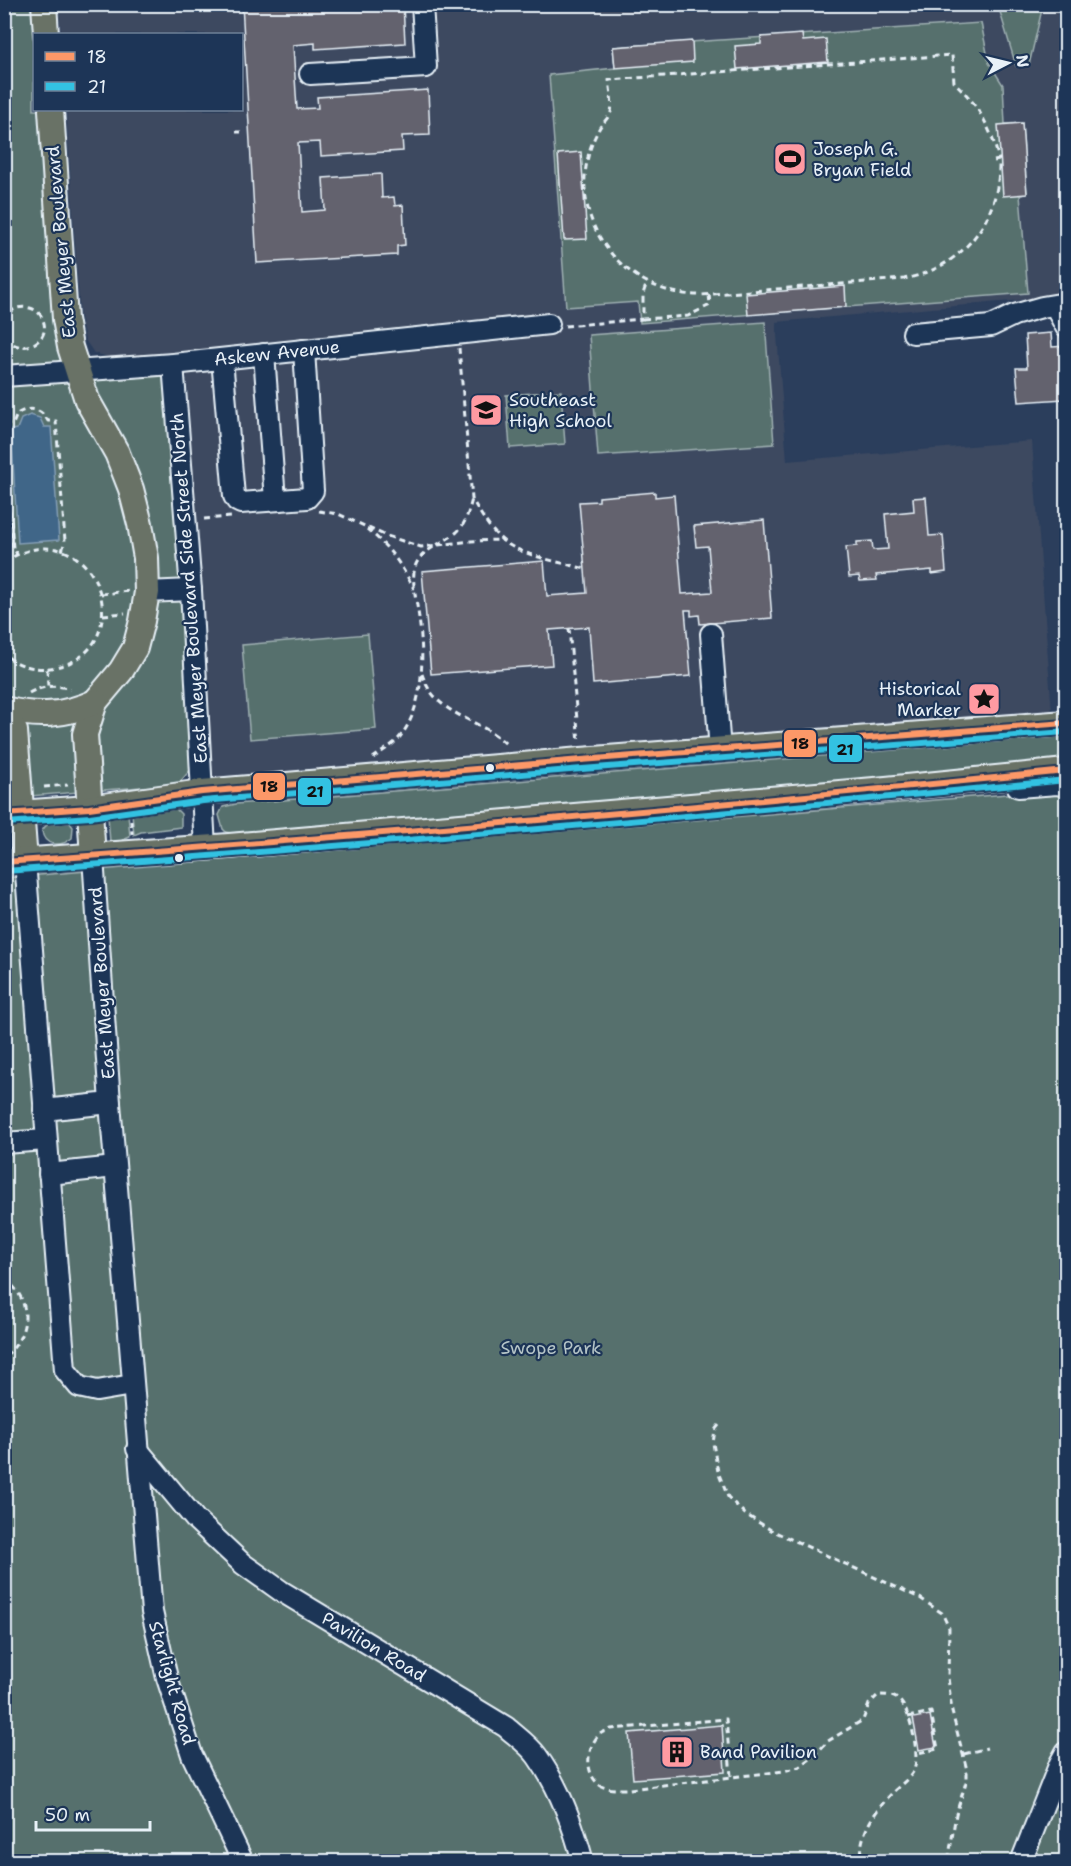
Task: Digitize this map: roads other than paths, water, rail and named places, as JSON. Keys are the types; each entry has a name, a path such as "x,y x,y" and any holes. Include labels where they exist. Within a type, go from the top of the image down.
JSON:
{"main road":[{"path":"44,4 46,33"},
{"name":"East Meyer Boulevard","path":"51,111 65,319 70,347 87,400 117,453 131,489 146,558 140,592 142,621 135,648 121,671 95,702 85,734 93,857"},
{"path":"4,710 37,716 62,714 95,702"},
{"path":"4,710 15,731 13,813 15,862 206,848 886,789 1066,771"},
{"path":"13,813 89,808 202,792 1066,723"}],"street":[{"path":"310,74 426,67 422,4"},
{"path":"913,333 991,326 1014,315 1062,304 1059,314 1066,327"},
{"name":"Askew Avenue","path":"4,376 173,364 555,325"},
{"path":"222,358 234,496 237,501 307,498 313,491 304,350"},
{"path":"264,354 275,500"},
{"name":"East Meyer Boulevard Side Street North","path":"173,364 191,590 206,848"},
{"path":"140,592 191,590"},
{"path":"711,634 720,751"},
{"path":"886,789 956,792 1057,784 1066,786"},
{"name":"East Meyer Boulevard","path":"93,857 132,1385"},
{"path":"15,862 44,1110 65,1370 79,1387 97,1391 132,1385"},
{"path":"44,1110 110,1103"},
{"path":"4,1143 46,1140"},
{"path":"49,1174 115,1167"},
{"name":"Starlight Road","path":"132,1385 152,1612 167,1678 192,1755 243,1862"},
{"name":"Pavilion Road","path":"137,1449 195,1519 243,1564 281,1591 506,1727 536,1754 558,1791 575,1830 583,1862"},
{"path":"1021,1862 1066,1752"}],"place":[{"name":"Joseph G. Bryan Field","path":"790,159"},
{"name":"Southeast High School","path":"486,410"},
{"name":"Historical Marker","path":"984,699"},
{"name":"Band Pavilion","path":"677,1752"}],"park label":[{"name":"Swope Park","path":"551,1348"}]}
